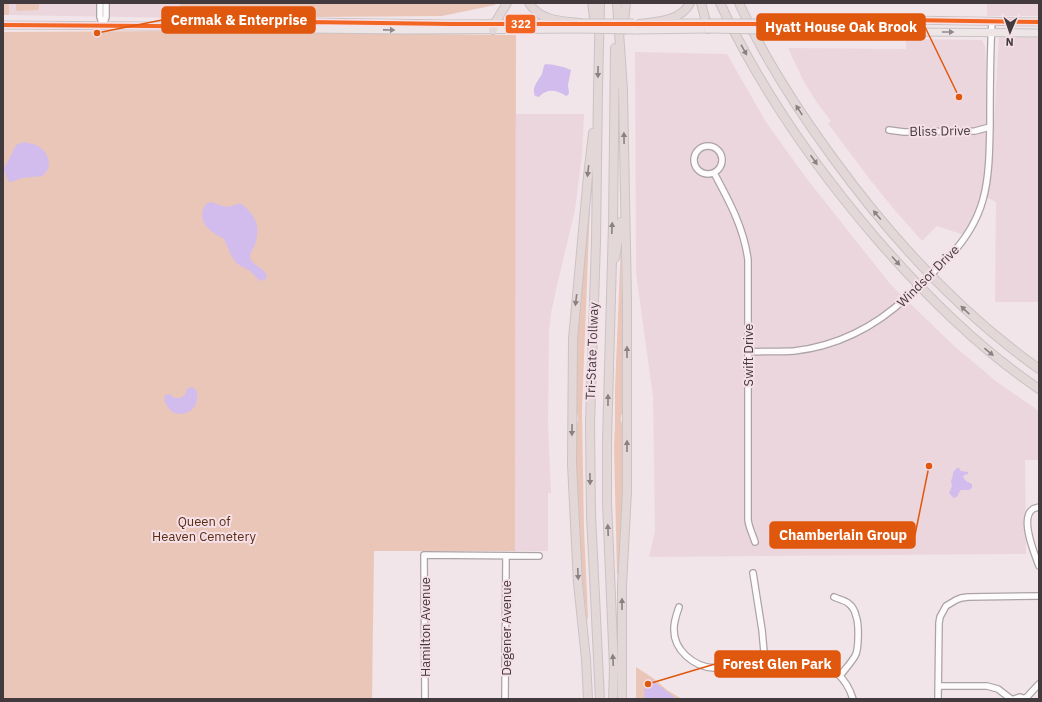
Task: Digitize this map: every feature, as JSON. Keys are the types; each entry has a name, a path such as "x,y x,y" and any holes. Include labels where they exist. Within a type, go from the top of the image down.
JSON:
{"highway":[{"path":"494,27 507,3"},
{"path":"529,3 536,12 544,17 580,26"},
{"path":"592,3 598,54"},
{"name":"Tri-State Tollway","path":"600,3 596,242 590,452 592,554 600,699"},
{"path":"617,3 623,101 627,300 627,491 622,586 622,699"},
{"name":"Tri-State Tollway","path":"613,699 614,668 607,502 608,392 617,3"},
{"path":"621,62 626,3"},
{"path":"635,26 673,17 684,11 690,3"},
{"path":"701,3 707,26"},
{"path":"720,3 750,60 775,102 814,160 853,211 905,271 963,329 994,356 1039,389"},
{"path":"738,3 762,49 790,95 828,151 865,200 911,254 963,307 1002,342 1039,369"},
{"path":"588,699 586,653 578,583 572,464 573,339 588,176 598,90"},
{"path":"611,276 618,241 625,185"}],"main road":[{"path":"3,25 294,26 308,22 494,27 769,26 907,20 1039,22"},
{"path":"769,26 905,32 1039,33"}],"street":[{"path":"100,3 100,17 103,25"},
{"path":"103,25 106,17 106,3"},
{"name":"Windsor Drive","path":"748,352 810,348 849,337 872,325 896,308 956,250 969,232 983,202 988,176 990,159 992,21"},
{"name":"Bliss Drive","path":"889,130 904,132 975,131 990,127"},
{"path":"711,146 721,152 723,159 722,163 718,171 714,173 702,173 696,167 694,159 695,154 702,147 711,146"},
{"name":"Swift Drive","path":"714,173 737,219 743,234 747,251 748,520 755,542"},
{"path":"1036,508 1029,513 1028,529 1030,543 1039,566"},
{"name":"Hamilton Avenue","path":"425,699 424,555 506,556"},
{"path":"506,556 539,556"},
{"name":"Degener Avenue","path":"505,699 506,556"},
{"path":"753,573 762,630 765,663"},
{"path":"938,699 939,623 940,617 946,606 956,600 968,597 1039,596"},
{"path":"834,597 848,602 853,608 857,617 858,647 852,661 840,676"},
{"path":"679,607 674,626 674,635 684,655 692,661 702,666 714,668 810,660 826,666 840,676 848,687 853,699"},
{"path":"938,686 987,686 998,689 1013,699 1020,697 1026,699 1039,684"}],"shaded area":[{"path":"9,3 180,3 181,18 9,15"},
{"path":"987,3 1039,3 1039,16 987,16"},
{"path":"999,36 1039,37 1039,302 995,302 996,202 986,197 992,158"},
{"path":"906,39 982,40 985,46 986,172 984,190 972,222 964,235 937,226 922,241 892,207 828,124 831,121 817,103 803,80 788,48 906,49"},
{"path":"635,52 727,54 766,122 807,179 891,285 953,345 997,382 1039,411 1039,460 1025,460 1026,554 649,557 655,531 653,397 636,273"},
{"path":"545,64 571,70 568,95 566,96 556,91 549,91 545,92 539,97 535,96 534,87 542,74"},
{"path":"516,114 584,114 582,156 575,210 551,313 549,333 548,424 551,493 548,493 548,551 515,551"},
{"path":"24,142 37,145 42,149 48,158 48,168 46,173 42,176 22,178 9,182 4,169 16,145"},
{"path":"211,202 227,207 241,204 253,216 257,225 257,231 256,241 250,256 252,262 266,274 267,277 264,280 260,281 250,271 236,263 224,239 211,231 205,225 202,216 203,210 206,204"},
{"path":"192,387 196,390 197,397 196,404 192,409 182,414 170,410 164,399 165,395 170,394 174,398 180,398 185,395 187,389"},
{"path":"958,467 961,471 968,472 968,474 964,475 963,477 966,481 972,484 972,488 969,490 961,490 958,496 954,498 949,493 952,486 951,481 953,472"},
{"path":"650,679 677,699 644,699 645,681"}],"green space":[{"path":"3,3 9,3 9,15 3,15"},
{"path":"16,3 39,3 39,7 38,10 17,11"},
{"path":"180,3 496,3 495,5 442,16 181,18"},
{"name":"Queen of Heaven Cemetery","path":"164,31 516,35 515,551 374,551 372,699 3,699 3,32"},
{"path":"589,205 582,410 587,621 580,558 576,494 575,422 578,422 578,415 574,414 577,370 577,322"},
{"path":"621,242 624,414 621,415 621,422 625,422 622,473 622,516 617,574 614,446"},
{"path":"636,667 653,678 667,690 682,699 636,699"}],"transit line":[{"name":"322","path":"3,25 294,27 308,22 451,24 783,24 907,20 1039,22"}],"place":[{"name":"Cermak & Enterprise","path":"97,33"},
{"name":"Hyatt House Oak Brook","path":"959,97"},
{"name":"Chamberlain Group","path":"929,466"},
{"name":"Forest Glen Park","path":"648,684"}]}
